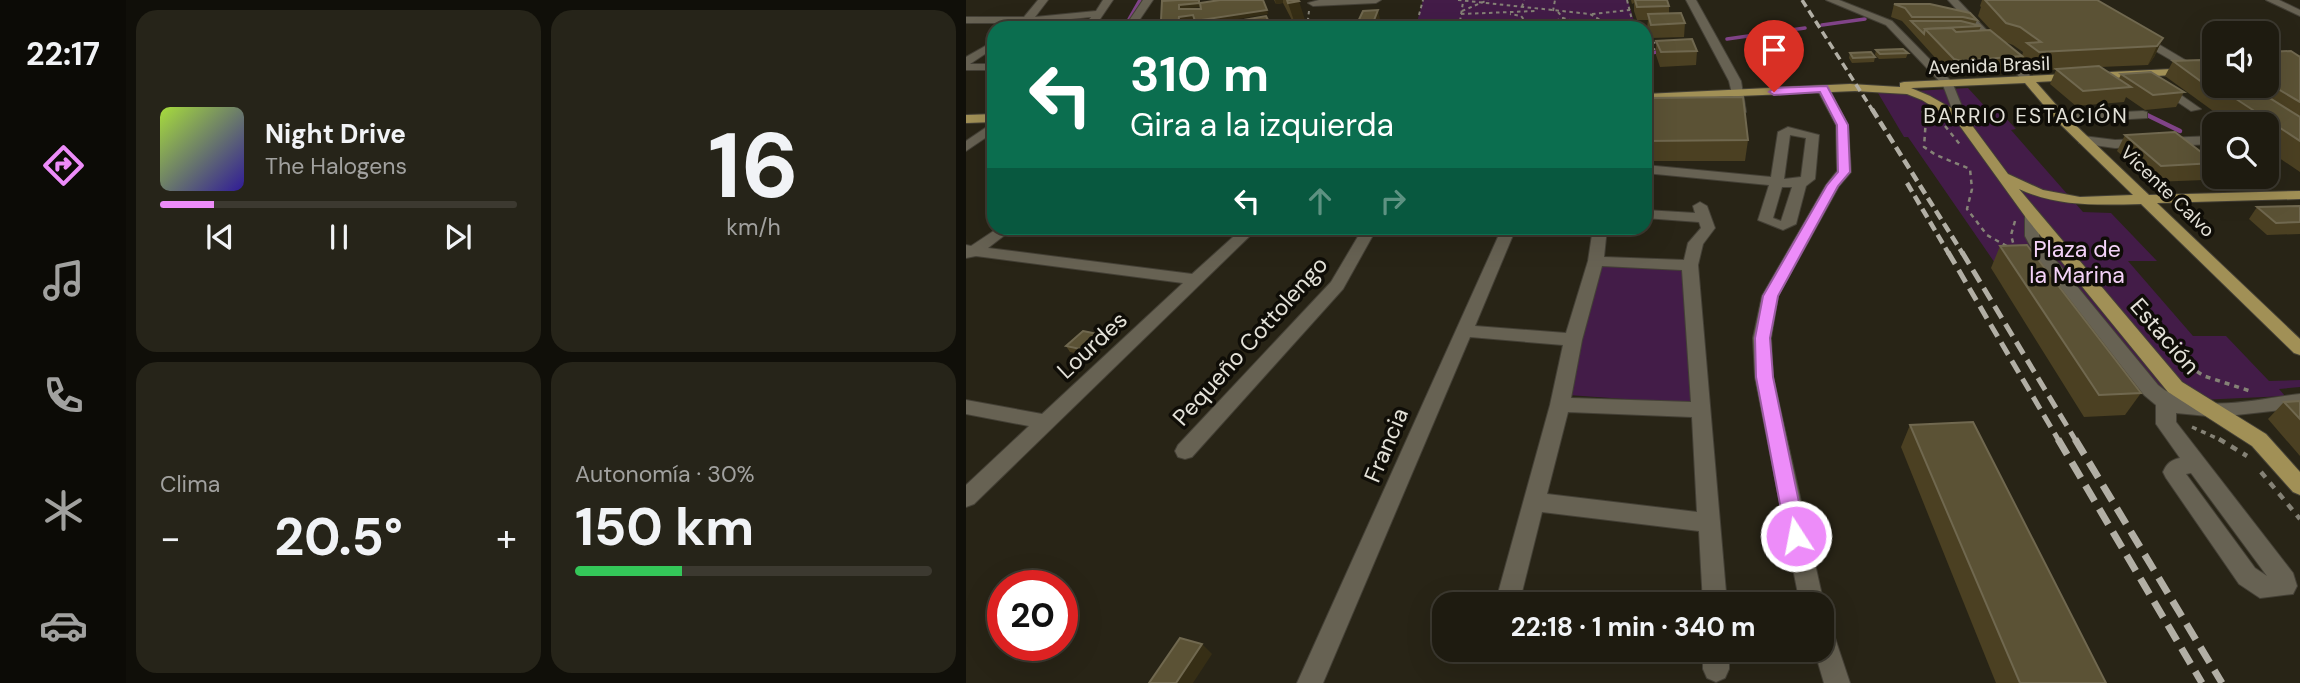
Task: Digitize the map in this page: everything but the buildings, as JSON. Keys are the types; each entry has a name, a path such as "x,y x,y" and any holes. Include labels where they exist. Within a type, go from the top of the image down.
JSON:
{"main road":[{"name":"Avenida Brasil","path":"1850,87 2202,71"},
{"name":"Vicente Calvo","path":"2029,80 2062,120 2300,349"},
{"path":"1652,97 1850,87"},
{"name":"Estación","path":"1850,87 1890,89 1926,98 1961,120 2032,216 2175,387 2259,440 2300,486"},
{"path":"1652,92 1700,95"},
{"path":"966,118 987,118"},
{"path":"1999,174 2032,190 2087,202 2300,195"}],"street":[{"path":"1006,20 1035,0"},
{"path":"1027,21 1043,0"},
{"path":"1094,21 1108,0"},
{"path":"1321,15 1376,0"},
{"path":"1691,0 1738,93 1742,110 1732,114"},
{"path":"1832,1 1863,0"},
{"name":"Vicente Calvo","path":"1953,0 2029,80"},
{"path":"2271,0 2300,13"},
{"path":"2290,0 2300,5"},
{"path":"1832,1 1889,23 1930,70 1948,84 1961,120"},
{"path":"1133,21 1141,5 1147,2 1150,5 1142,21"},
{"path":"1054,21 1098,14"},
{"path":"1321,15 1384,21"},
{"path":"966,20 1009,21"},
{"path":"2129,31 2202,75"},
{"path":"966,46 987,45"},
{"path":"966,65 987,49"},
{"path":"966,65 987,65"},
{"path":"2144,75 2195,109"},
{"path":"1809,592 1764,377 1762,338 1770,296 1833,185 1844,172 1842,125 1823,89"},
{"path":"2062,120 2090,118"},
{"path":"966,146 987,131"},
{"path":"1652,170 1777,182 1800,184 1808,179 1813,135 1788,131 1784,132 1777,182 1765,220 1783,226 1791,221 1800,184"},
{"path":"2083,139 2115,144 2202,140"},
{"path":"2095,151 2115,144"},
{"path":"1652,214 1702,212 1708,228 1696,243 1690,265 1714,592"},
{"path":"2032,216 2032,236 2042,253 2151,390 2166,402 2185,409 2212,409 2300,401"},
{"path":"968,252 996,235"},
{"name":"Lourdes","path":"966,498 1243,235"},
{"name":"Pequeño Cottolengo","path":"1185,450 1337,285 1366,235"},
{"name":"Francia","path":"1310,683 1506,235"},
{"path":"1510,592 1560,405 1573,340 1597,261 1599,235"},
{"path":"968,252 1196,279"},
{"path":"1597,261 1690,265"},
{"path":"1463,331 1573,340"},
{"path":"2166,402 2166,424 2193,464 2285,581 2285,586 2260,587 2247,576 2173,472 2177,467 2193,464"},
{"path":"1560,405 1700,410"},
{"path":"966,407 1046,422"},
{"path":"1535,502 1709,523"},
{"path":"1830,662 1837,683"}],"path":[{"path":"1458,0 1590,14 1630,10"},
{"path":"1461,13 1488,0"},
{"path":"1521,7 1524,0"},
{"path":"1553,11 1555,0"},
{"path":"1627,0 1632,21"},
{"path":"1460,21 1463,1"},
{"path":"1461,13 1553,11 1563,18 1578,21"},
{"path":"1508,12 1521,16 1525,21"},
{"path":"1590,14 1600,21"},
{"path":"1555,21 1563,18"},
{"path":"1652,43 1666,44"},
{"path":"1652,50 1672,47"},
{"path":"1890,89 1925,116 1923,141 1926,148 1967,165 1972,170 1975,184 1967,209 1987,234 2016,251"},
{"path":"1926,98 1925,104 1963,148"},
{"path":"2014,212 2011,234 2018,259"},
{"path":"2166,351 2204,376 2255,393"}],"green space":[{"path":"1423,0 1628,0 1634,21 1417,21"},
{"name":"Plaza de la Marina","path":"1968,88 1990,112 2000,112 2016,129 2011,130 2083,212 2111,213 2157,261 2128,261 2193,336 2226,336 2269,381 2300,380 2300,387 2279,389 2285,396 2200,400 2160,388 2109,388 1997,266 1908,137 1904,137 1878,93"},
{"path":"1598,264 1686,266 1696,404 1568,395"}],"waterway":[{"path":"1128,21 1140,0"},
{"path":"1822,25 1865,19"},
{"path":"1727,39 1805,28"},
{"path":"1652,53 1663,51"},
{"path":"2145,114 2180,131"}],"railway":[{"path":"1802,0 1873,111"},
{"path":"1872,109 1963,254"},
{"path":"1907,183 1949,254"},
{"path":"1948,252 2059,441"},
{"path":"1962,252 2076,441"},
{"path":"2058,439 2202,683"},
{"path":"2075,439 2222,683"}],"district":[{"name":"BARRIO ESTACIÓN","path":"2026,116"}],"route":[{"path":"1774,92 1823,89 1842,125 1844,172 1833,185 1770,296 1762,338 1764,377 1796,536"}]}
